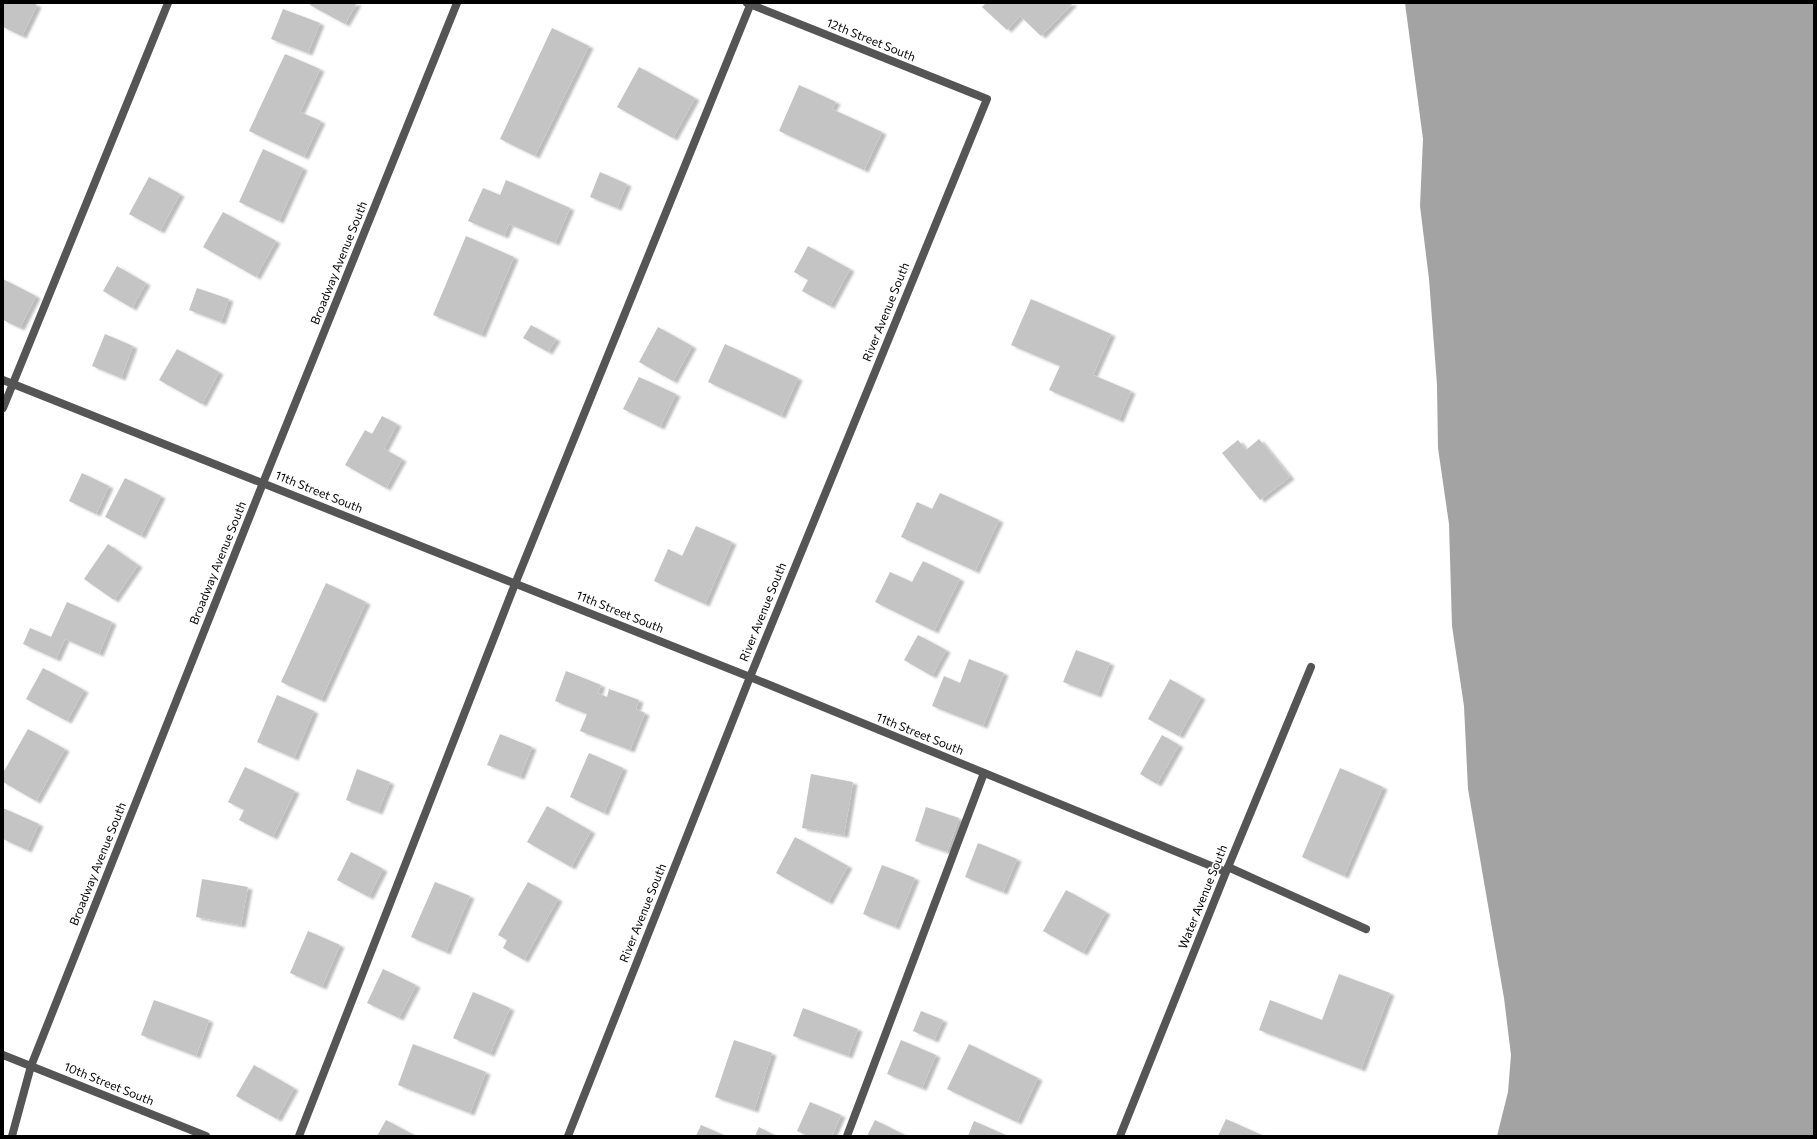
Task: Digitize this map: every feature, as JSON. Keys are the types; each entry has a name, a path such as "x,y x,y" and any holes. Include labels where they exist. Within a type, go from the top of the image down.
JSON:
{"street":[{"path":"3,408 168,3"},
{"name":"Broadway Avenue South","path":"12,1136 31,1066 263,483 457,3"},
{"path":"299,1136 515,584 750,4"},
{"name":"12th Street South","path":"750,4 986,99"},
{"name":"River Avenue South","path":"568,1136 750,676 986,99"},
{"name":"11th Street South","path":"3,380 750,676 984,773 1227,870 1366,929"},
{"name":"Water Avenue South","path":"1120,1136 1227,870 1311,667"},
{"path":"846,1136 984,773"},
{"name":"10th Street South","path":"3,1055 206,1136"}],"shaded area":[{"path":"1405,3 1814,3 1814,1136 1497,1136 1508,1092 1511,1055 1504,998 1468,789 1464,706 1452,626 1449,524 1438,448 1437,385 1429,279 1420,206 1423,139"}],"building":[{"path":"3,3 33,3 37,5 22,36 3,27"},
{"path":"310,3 357,3 345,24 310,5"},
{"path":"986,3 1073,3 1041,36 1020,16 1007,30 982,7"},
{"path":"283,9 320,23 308,53 271,39"},
{"path":"552,28 589,46 535,156 500,139"},
{"path":"285,54 320,69 300,112 321,121 304,157 249,131"},
{"path":"639,67 695,98 673,138 617,107"},
{"path":"799,85 836,102 832,109 882,132 864,170 779,131"},
{"path":"263,149 303,168 279,221 239,202"},
{"path":"600,172 627,184 617,208 590,197"},
{"path":"149,177 180,194 160,231 129,214"},
{"path":"506,180 570,208 555,243 509,224 504,236 468,221 483,188 500,195"},
{"path":"223,212 276,241 256,277 203,247"},
{"path":"466,236 514,257 481,335 433,315"},
{"path":"808,246 850,269 830,306 802,291 808,280 794,272"},
{"path":"117,266 146,283 132,308 103,291"},
{"path":"3,279 36,296 20,328 3,320"},
{"path":"197,288 229,299 221,322 189,310"},
{"path":"1031,299 1111,334 1093,375 1131,391 1119,420 1049,390 1060,366 1011,345"},
{"path":"531,325 556,339 548,352 523,338"},
{"path":"658,327 692,346 673,381 639,362"},
{"path":"105,334 133,346 121,378 92,366"},
{"path":"725,344 798,378 781,416 708,382"},
{"path":"177,349 219,372 202,404 159,380"},
{"path":"639,377 676,394 660,427 623,409"},
{"path":"382,416 397,424 384,449 402,459 386,488 345,465 365,430 372,434"},
{"path":"1259,439 1290,477 1260,500 1222,453 1238,440 1246,450"},
{"path":"82,473 109,486 96,514 69,501"},
{"path":"125,478 161,496 141,536 105,517"},
{"path":"940,493 999,520 975,571 901,537 917,502 932,509"},
{"path":"696,526 732,542 705,604 654,581 668,549 682,556"},
{"path":"108,544 138,565 114,600 84,579"},
{"path":"923,561 960,579 934,631 875,602 890,572 912,582"},
{"path":"326,583 366,602 321,700 281,682"},
{"path":"67,602 112,622 99,654 65,639 56,659 23,644 30,628 51,637"},
{"path":"918,635 946,650 932,676 904,660"},
{"path":"1076,650 1110,663 1097,695 1063,682"},
{"path":"969,659 1004,673 983,726 932,706 944,676 960,683"},
{"path":"43,668 84,690 67,721 26,699"},
{"path":"566,671 601,685 598,693 607,697 609,689 639,700 636,709 645,713 630,750 580,731 587,714 555,701"},
{"path":"1170,679 1201,697 1179,736 1148,719"},
{"path":"277,695 314,711 294,758 257,742"},
{"path":"28,729 65,749 36,801 3,782 3,773"},
{"path":"500,734 532,747 520,777 487,765"},
{"path":"1162,735 1179,745 1157,784 1140,774"},
{"path":"589,753 623,768 604,813 570,797"},
{"path":"245,767 295,791 273,837 239,820 244,810 228,802"},
{"path":"1340,768 1383,787 1344,876 1302,857"},
{"path":"357,769 390,782 378,812 346,800"},
{"path":"811,774 853,782 844,835 802,828"},
{"path":"547,806 591,831 571,867 527,842"},
{"path":"926,807 959,818 947,852 915,841"},
{"path":"3,808 39,824 27,850 3,839"},
{"path":"795,837 848,866 828,902 776,873"},
{"path":"978,843 1017,859 1003,892 965,877"},
{"path":"351,852 383,869 369,897 337,880"},
{"path":"882,865 915,878 895,927 863,914"},
{"path":"202,879 248,887 241,925 196,917"},
{"path":"435,882 470,896 446,952 411,937"},
{"path":"528,882 558,899 524,960 503,948 507,940 498,935"},
{"path":"1066,890 1106,912 1083,953 1043,931"},
{"path":"308,931 340,945 322,987 290,973"},
{"path":"383,969 416,985 399,1018 367,1003"},
{"path":"1339,974 1390,993 1361,1069 1259,1030 1270,1000 1322,1020"},
{"path":"473,992 510,1008 490,1054 453,1038"},
{"path":"154,1000 209,1020 196,1056 141,1035"},
{"path":"803,1008 858,1029 848,1056 793,1036"},
{"path":"921,1011 943,1020 934,1040 913,1031"},
{"path":"734,1040 772,1053 754,1110 715,1097"},
{"path":"901,1040 936,1055 922,1088 887,1074"},
{"path":"413,1044 486,1072 470,1113 398,1085"},
{"path":"969,1044 1038,1078 1017,1122 947,1089"},
{"path":"254,1065 294,1088 277,1119 236,1096"},
{"path":"810,1102 841,1115 832,1136 808,1136 797,1131"},
{"path":"1226,1119 1264,1136 1218,1136"},
{"path":"386,1120 416,1136 377,1136"},
{"path":"875,1120 907,1136 867,1136"},
{"path":"974,1121 1008,1136 968,1136"},
{"path":"701,1125 726,1136 696,1136"},
{"path":"759,1127 776,1136 755,1136"}]}
